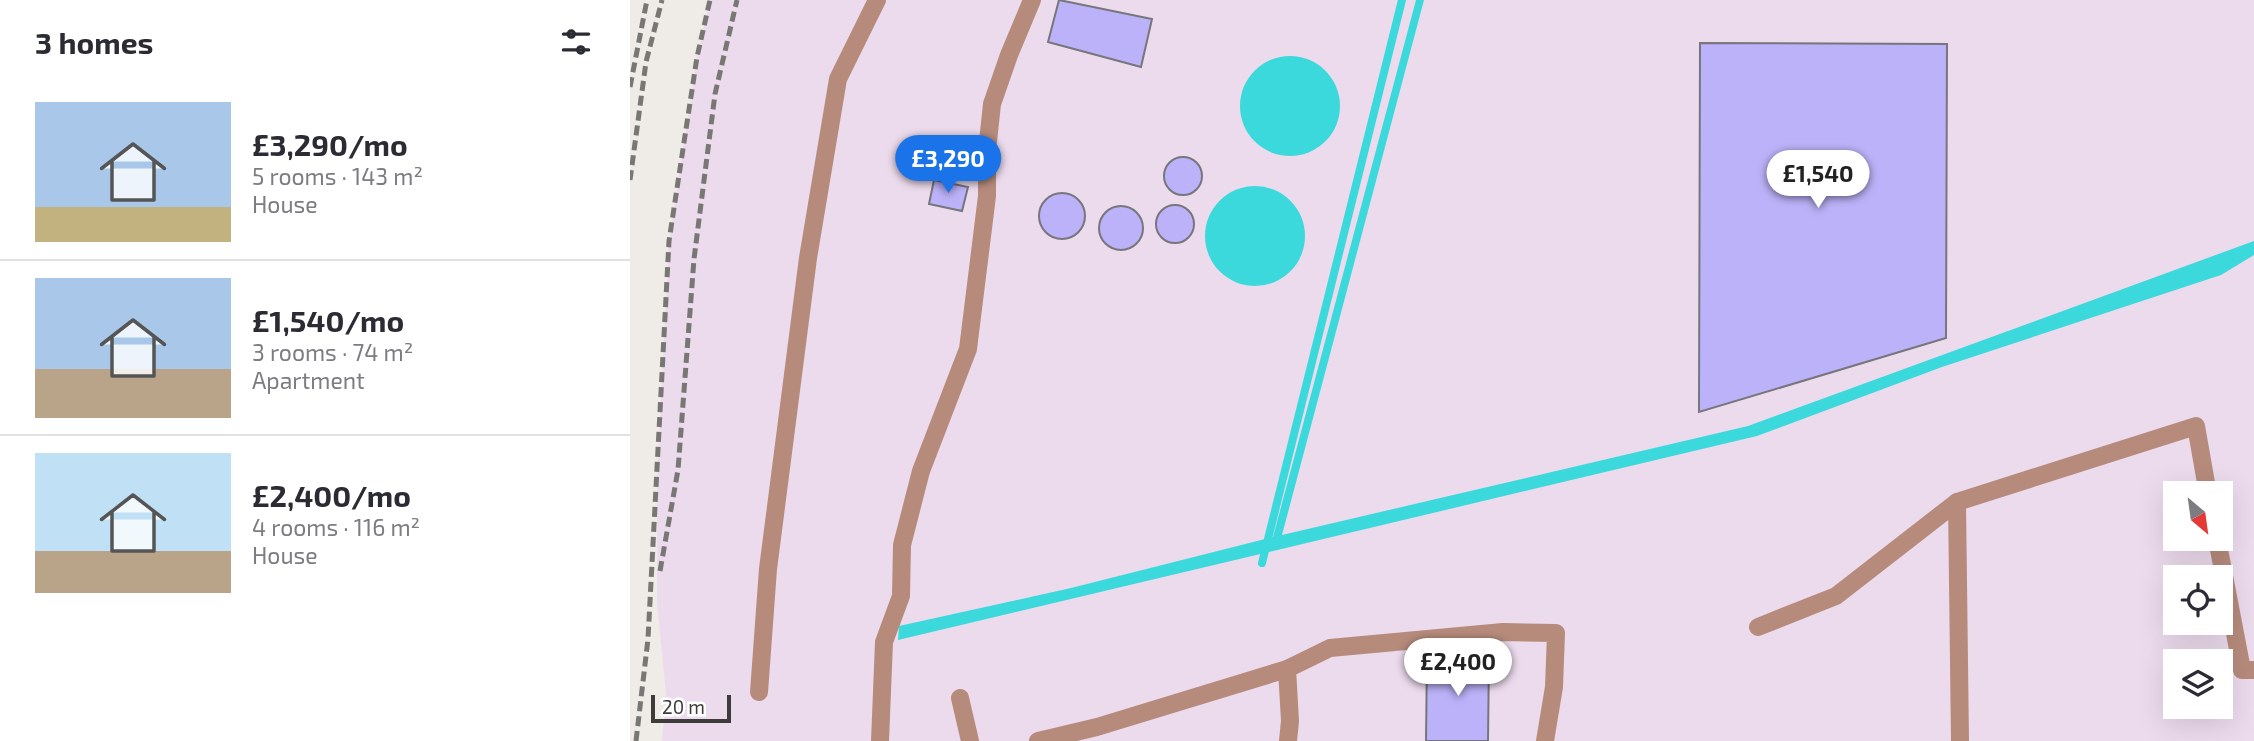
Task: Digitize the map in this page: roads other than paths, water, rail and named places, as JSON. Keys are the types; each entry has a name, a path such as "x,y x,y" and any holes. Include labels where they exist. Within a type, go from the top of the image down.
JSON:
{"lane":[{"path":"759,692 768,569 808,258 838,79 877,0"},
{"path":"880,741 884,642 901,596 902,545 921,471 968,349 987,197 987,151 992,104 1032,0"},
{"path":"1758,627 1836,596 1958,502 2196,426 2206,481"},
{"path":"1958,502 1960,741"},
{"path":"2219,551 2242,670 2254,670"},
{"path":"1038,741 1097,727 1287,669 1330,648 1503,632 1556,633 1554,687 1545,741"},
{"path":"1287,669 1290,720 1288,741"},
{"path":"960,698 970,741"}],"water":[{"path":"1416,0 1424,0 1282,535 1748,426 2254,241 2254,255 2221,275 1942,367 1757,436 898,640 899,626 1071,588 1273,537"},
{"path":"1290,56 1309,60 1325,71 1336,87 1340,106 1336,125 1325,141 1309,152 1290,156 1271,152 1255,141 1244,125 1240,106 1244,87 1255,71 1271,60"},
{"path":"1255,186 1283,194 1297,208 1305,236 1297,264 1283,278 1255,286 1227,278 1213,264 1205,236 1213,208 1227,194"}],"waterway":[{"path":"1262,563 1402,0"}],"railway":[{"path":"630,87 647,0"},
{"path":"630,180 646,62 662,0"},
{"path":"636,741 648,639 669,241 697,57 710,0"},
{"path":"660,571 678,470 694,259 715,94 737,0"}]}
